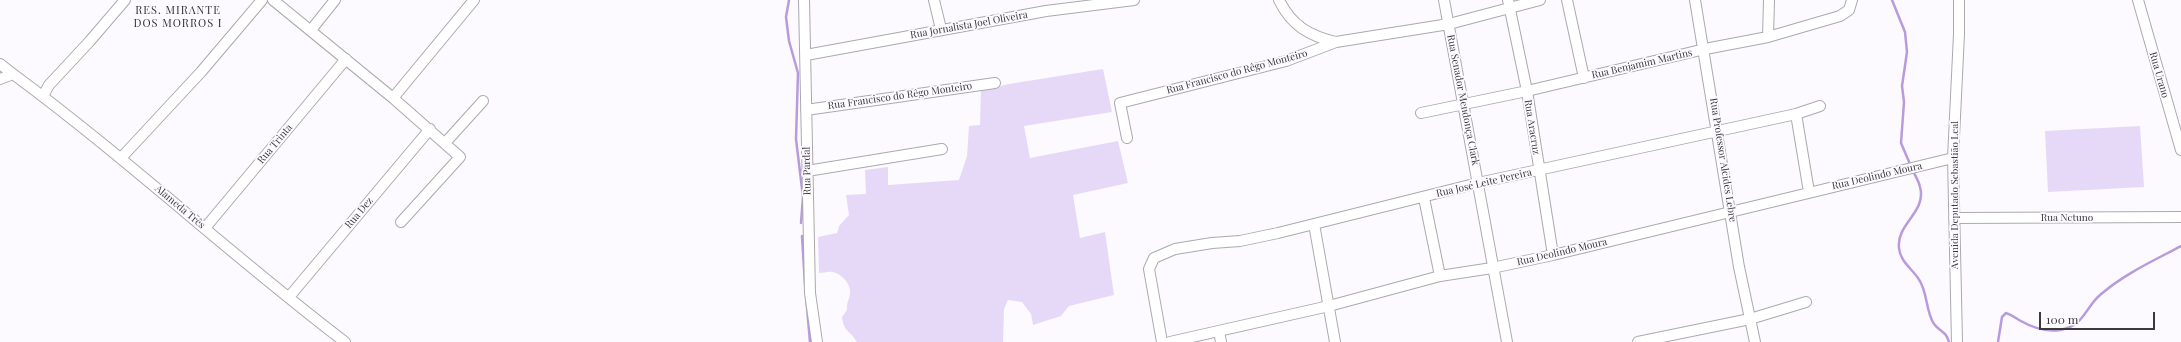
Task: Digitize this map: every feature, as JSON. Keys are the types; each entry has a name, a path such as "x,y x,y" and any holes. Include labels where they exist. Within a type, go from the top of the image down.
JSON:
{"street":[{"path":"43,96 49,85 125,0"},
{"path":"121,158 202,72 262,0"},
{"path":"273,0 430,129 460,157 401,222"},
{"path":"311,30 335,0"},
{"path":"393,98 474,0"},
{"name":"Rua Pardal","path":"804,0 810,293 817,342"},
{"path":"934,0 941,29"},
{"name":"Rua Jornalista Joel Oliveira","path":"806,55 941,29 1102,2 1134,0"},
{"path":"1279,0 1295,25 1325,40 1336,42"},
{"name":"Rua Senador Mendonça Clark","path":"1444,0 1478,183 1492,268 1508,342"},
{"name":"Rua Francisco do Rêgo Monteiro","path":"1127,138 1120,103 1286,61 1336,42 1449,24 1509,5 1540,0"},
{"path":"1567,0 1584,78"},
{"name":"Rua Professor Alcides Lebre","path":"1695,0 1705,49 1732,211 1739,267 1755,342"},
{"path":"1768,37 1769,0"},
{"name":"Rua Benjamim Martins","path":"1421,113 1584,78 1705,49 1768,37 1840,16 1849,10 1852,0"},
{"name":"Avenida Deputado Sebastião Leal","path":"1957,342 1953,158 1959,34 1959,0"},
{"name":"Rua Urano","path":"2138,0 2177,126 2181,150"},
{"name":"Rua Aracruz","path":"1509,5 1540,170 1553,254"},
{"name":"Rua Trinta","path":"204,228 346,59"},
{"name":"Alameda Três","path":"0,64 121,158 204,228 346,342"},
{"path":"0,79 13,74"},
{"name":"Rua Francisco do Rêgo Monteiro","path":"806,110 995,83"},
{"path":"445,143 483,101"},
{"name":"Rua José Leite Pereira","path":"1162,342 1150,281 1151,261 1160,254 1175,249 1212,243 1240,241 1424,198 1478,183 1796,114 1820,106"},
{"path":"1796,114 1809,192"},
{"name":"Rua Dez","path":"289,297 430,129"},
{"path":"807,171 942,148"},
{"name":"Rua Deolindo Moura","path":"1170,342 1329,306 1440,276 1492,268 1553,254 1953,158"},
{"path":"1424,198 1440,276"},
{"name":"Rua Netuno","path":"1954,218 2181,217"},
{"path":"1314,224 1335,342"},
{"path":"1638,342 1750,319 1806,302"},
{"path":"1219,331 1221,342"}],"shaded area":[{"path":"1103,69 1112,112 1024,126 1030,158 1118,141 1128,183 1073,195 1080,238 1105,232 1114,295 1069,306 1061,316 1033,325 1031,314 1022,302 1008,300 1004,309 1003,342 857,342 844,326 842,317 847,310 850,294 849,286 839,274 829,272 819,273 818,237 837,233 839,226 849,215 846,195 866,194 865,170 888,167 888,185 959,180 967,156 969,126 980,125 981,91 1009,84"},
{"path":"2140,126 2144,187 2048,192 2045,131"}],"waterway":[{"path":"789,0 786,17 789,41 798,73 796,139 803,197 801,223"},
{"path":"1892,0 1905,32 1907,52 1902,86 1904,102 1901,143 1910,164"},
{"path":"1914,173 1920,185 1921,196 1916,211 1906,225 1899,240 1900,253 1901,257 1921,283 1931,319 1938,329 1945,334 1949,342"},
{"path":"802,236 805,285"},
{"path":"1998,342 2002,317 2006,313 2034,327 2049,330 2068,328 2079,321 2095,300 2109,287 2139,268 2181,246"},
{"path":"806,296 810,342"}],"district":[{"name":"RES. MIRANTE DOS MORROS I","path":"178,17"}]}
